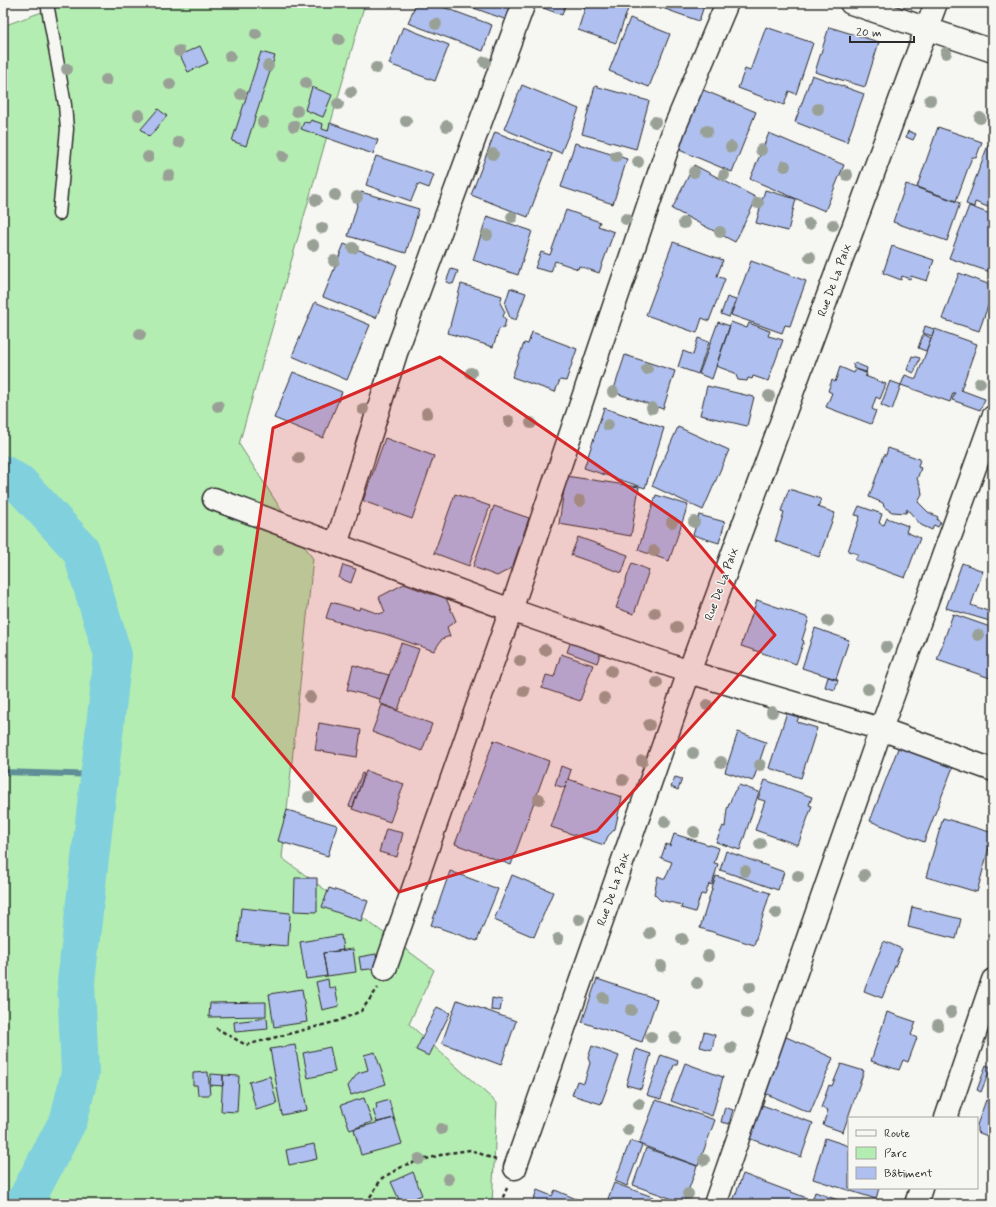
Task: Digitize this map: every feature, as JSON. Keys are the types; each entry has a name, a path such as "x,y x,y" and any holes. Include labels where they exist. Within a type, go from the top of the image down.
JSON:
{"street":[{"path":"336,545 396,353 524,3"},
{"path":"385,968 511,610 674,129 727,3"},
{"path":"851,3 993,51"},
{"name":"Rue De La Paix","path":"515,1168 689,672 936,3"},
{"path":"715,1204 881,729 993,417"},
{"path":"214,499 511,610 689,672 881,729 993,770"},
{"path":"946,1117 993,980"},
{"path":"916,1204 921,1189"}],"lane":[{"path":"47,3 65,105 67,129 59,214"}],"path":[{"path":"216,1028 246,1045 338,1021 361,1011 377,991 385,968"},
{"path":"370,1197 382,1178 405,1165 448,1152 471,1150 515,1168"}],"highlighted area":[{"path":"440,357 681,523 775,635 597,831 399,892 233,697 273,428"}],"green space":[{"path":"67,3 365,3 239,444 313,559 282,858 434,970 409,1024 497,1103 492,1204 3,1204 3,26"}],"building":[{"path":"416,3 432,3 492,25 483,51 408,23"},
{"path":"472,3 513,3 507,20 471,7"},
{"path":"530,3 566,3 562,15"},
{"path":"583,3 630,3 616,43 578,30 585,8 582,7"},
{"path":"648,3 705,3 699,21"},
{"path":"630,18 670,34 649,87 609,71"},
{"path":"403,27 449,45 435,81 389,64"},
{"path":"766,27 813,43 796,94 789,91 784,105 738,88 745,69 750,71"},
{"path":"829,27 879,42 865,87 815,72"},
{"path":"200,46 208,63 188,72 180,55"},
{"path":"261,52 275,56 246,146 232,141"},
{"path":"812,75 864,94 847,142 795,122"},
{"path":"522,85 579,109 561,153 504,129"},
{"path":"595,86 649,101 636,149 582,134"},
{"path":"312,87 332,95 323,117 305,110"},
{"path":"696,87 756,112 732,172 672,147"},
{"path":"158,109 167,116 149,137 141,129"},
{"path":"311,120 323,124 322,129 328,131 330,123 378,140 373,154 301,129 304,122 309,123"},
{"path":"938,127 982,142 976,158 972,157 956,201 917,187"},
{"path":"908,131 916,134 913,140 906,137"},
{"path":"495,132 552,154 528,217 471,195"},
{"path":"769,133 844,165 825,211 750,179"},
{"path":"575,143 627,159 613,204 561,187"},
{"path":"988,145 993,147 993,209 975,202 974,207 966,204"},
{"path":"376,156 434,175 429,188 418,184 411,201 366,185"},
{"path":"694,165 757,198 735,242 672,209"},
{"path":"906,184 960,203 947,241 893,222"},
{"path":"765,190 796,199 788,231 756,223"},
{"path":"361,192 419,209 406,253 348,236"},
{"path":"969,206 993,215 993,273 949,258"},
{"path":"566,210 600,222 598,226 614,232 599,273 579,266 578,269 555,261 551,272 535,268 541,252 550,255"},
{"path":"487,216 532,231 518,275 473,260"},
{"path":"673,242 723,260 717,276 725,279 709,321 702,318 697,333 646,315"},
{"path":"344,244 397,265 376,318 323,297"},
{"path":"892,246 934,260 927,281 911,276 910,279 902,276 901,280 883,273"},
{"path":"751,261 806,281 790,326 785,325 782,333 731,315"},
{"path":"451,269 458,271 453,284 446,282"},
{"path":"959,273 993,286 993,292 979,331 942,319"},
{"path":"461,284 502,296 500,303 505,312 503,316 506,320 504,328 499,329 493,347 448,333"},
{"path":"510,288 526,293 516,320 510,318 505,304"},
{"path":"727,297 736,300 729,317 721,314"},
{"path":"315,302 370,325 347,380 292,356"},
{"path":"718,322 730,326 712,379 699,374"},
{"path":"731,322 747,328 749,323 770,331 768,336 783,340 768,381 753,376 752,379 748,378 747,381 738,380 735,373 716,366"},
{"path":"925,326 934,329 932,336 923,333"},
{"path":"935,329 977,344 961,390 985,399 980,410 952,400 955,393 953,393 950,402 901,385 905,375 916,379"},
{"path":"532,332 577,349 566,381 560,380 555,392 512,377 524,343 528,344"},
{"path":"923,334 931,338 926,351 918,348"},
{"path":"698,338 709,342 698,374 678,367 683,351 693,355"},
{"path":"625,355 675,371 663,409 613,392"},
{"path":"912,356 920,358 914,373 907,370"},
{"path":"855,363 867,368 866,373 853,368 854,366 852,364"},
{"path":"840,367 854,373 856,369 866,372 867,376 865,376 886,384 880,399 876,397 872,409 876,411 871,424 826,407 832,393 828,391 832,380 835,382"},
{"path":"293,372 342,392 323,438 274,418"},
{"path":"890,381 901,385 892,410 881,405"},
{"path":"707,386 754,397 747,426 700,415"},
{"path":"604,408 664,428 645,488 584,468"},
{"path":"678,427 729,450 703,510 652,486"},
{"path":"385,438 434,456 412,519 363,501"},
{"path":"888,448 920,459 918,467 921,468 917,479 921,487 922,495 918,502 928,512 938,517 937,520 941,522 938,527 934,525 932,530 921,525 907,509 906,513 892,512 884,507 883,503 869,497"},
{"path":"566,476 639,487 631,536 559,524"},
{"path":"789,489 821,499 818,507 835,513 819,557 775,541 784,512 781,511"},
{"path":"455,494 490,506 469,566 434,553"},
{"path":"656,495 688,505 669,561 638,550"},
{"path":"494,506 529,518 512,568 497,576 473,567"},
{"path":"859,506 882,514 879,523 884,525 887,518 908,526 906,532 920,538 905,578 855,560 858,554 848,551 860,516 855,515"},
{"path":"699,515 725,522 719,543 693,535"},
{"path":"578,537 628,555 622,573 571,555"},
{"path":"632,563 649,570 634,614 616,608"},
{"path":"962,563 983,571 971,605 993,613 993,622 946,608"},
{"path":"343,565 356,569 351,583 339,578"},
{"path":"404,584 431,594 445,596 456,621 447,627 450,636 442,639 434,651 385,634 367,631 326,618 331,602 359,610 360,607 379,614 385,612 379,597"},
{"path":"757,600 809,618 802,640 804,641 796,664 741,646"},
{"path":"953,614 993,628 993,679 937,660"},
{"path":"815,628 849,640 836,679 802,668"},
{"path":"573,635 603,646 597,663 567,652"},
{"path":"401,643 419,649 398,710 379,703"},
{"path":"561,654 593,665 580,701 542,688 546,675 554,677"},
{"path":"353,665 389,675 380,699 347,690"},
{"path":"828,677 838,680 835,690 825,687"},
{"path":"382,705 432,724 422,751 372,732"},
{"path":"788,709 800,713 797,722 817,728 801,778 769,768"},
{"path":"319,723 361,730 357,757 315,750"},
{"path":"738,732 766,742 753,781 725,772"},
{"path":"902,738 956,759 924,842 870,821"},
{"path":"494,740 549,761 511,865 455,844"},
{"path":"561,766 571,770 565,788 555,785"},
{"path":"366,771 404,784 390,822 352,809"},
{"path":"362,773 364,774 353,807 349,806"},
{"path":"675,777 682,779 678,790 671,787"},
{"path":"568,779 622,797 615,829 608,836 604,845 551,827"},
{"path":"765,780 812,797 809,805 812,806 798,845 755,830 765,801 758,799"},
{"path":"739,785 759,792 740,850 716,842 723,826 725,827 727,809 734,792"},
{"path":"287,810 337,825 328,856 278,841"},
{"path":"943,818 993,833 977,892 926,877"},
{"path":"386,829 403,833 397,857 379,852"},
{"path":"674,834 719,848 714,863 718,864 712,885 709,884 705,895 701,894 695,912 681,908 682,905 660,900 654,894 658,876 665,879 672,862 661,858 666,844 670,846"},
{"path":"726,851 784,872 778,890 720,870"},
{"path":"450,871 498,889 477,941 431,925"},
{"path":"512,875 553,892 534,937 494,920"},
{"path":"716,876 770,893 754,945 700,928"},
{"path":"295,878 317,878 317,912 294,911"},
{"path":"329,888 368,901 361,921 322,907"},
{"path":"912,907 961,919 956,939 908,927"},
{"path":"241,908 290,913 288,946 238,942"},
{"path":"341,935 343,950 323,953 327,976 306,979 300,942"},
{"path":"884,941 902,949 882,998 864,991"},
{"path":"353,949 356,972 327,976 323,953"},
{"path":"376,954 378,968 361,970 359,957"},
{"path":"328,979 329,988 335,987 339,1006 322,1010 316,982"},
{"path":"597,979 657,999 642,1042 582,1022"},
{"path":"302,989 307,1022 274,1027 269,994"},
{"path":"492,998 502,1000 500,1011 491,1010"},
{"path":"457,1000 516,1021 501,1065 442,1043"},
{"path":"266,1002 266,1016 209,1017 210,1003"},
{"path":"437,1007 450,1013 429,1056 416,1050"},
{"path":"887,1012 916,1022 911,1035 917,1038 908,1062 903,1060 899,1070 871,1061"},
{"path":"267,1018 268,1029 235,1032 234,1022"},
{"path":"704,1032 715,1035 712,1050 700,1047"},
{"path":"784,1036 833,1058 810,1113 760,1091"},
{"path":"295,1045 307,1110 282,1115 270,1049"},
{"path":"592,1046 619,1056 601,1104 572,1095 577,1081 584,1083 590,1063 588,1058"},
{"path":"330,1047 335,1072 308,1078 303,1053"},
{"path":"636,1049 651,1054 641,1089 626,1085"},
{"path":"375,1052 386,1084 351,1095 348,1086 358,1073 368,1070 364,1055"},
{"path":"661,1055 678,1061 677,1065 674,1065 661,1099 647,1095"},
{"path":"685,1063 723,1077 712,1116 671,1101"},
{"path":"841,1064 864,1071 843,1132 823,1125 828,1110 821,1108 829,1085 832,1086"},
{"path":"986,1065 991,1067 981,1092 977,1090"},
{"path":"208,1072 210,1095 198,1095 197,1085 193,1085 193,1073"},
{"path":"211,1074 223,1075 223,1086 210,1085"},
{"path":"223,1075 239,1076 237,1112 221,1111"},
{"path":"270,1076 277,1104 256,1110 249,1082"},
{"path":"364,1098 372,1122 350,1130 341,1105"},
{"path":"389,1100 394,1118 377,1122 373,1110 377,1109 376,1104"},
{"path":"656,1100 715,1120 698,1166 639,1144"},
{"path":"986,1100 993,1103 993,1138 978,1132 978,1122"},
{"path":"756,1103 813,1123 801,1157 745,1137"},
{"path":"725,1107 733,1110 729,1124 721,1122"},
{"path":"394,1118 402,1144 361,1155 354,1129"},
{"path":"825,1138 848,1146 848,1189 879,1189 876,1199 813,1179"},
{"path":"630,1141 642,1145 627,1186 615,1181"},
{"path":"314,1144 317,1159 289,1165 286,1150"},
{"path":"646,1148 697,1166 684,1203 633,1185"},
{"path":"413,1172 422,1195 401,1204 391,1182"},
{"path":"743,1174 807,1198 804,1204 732,1204"},
{"path":"614,1183 653,1197 650,1204 606,1204"},
{"path":"537,1190 552,1196 555,1190 588,1204 532,1204"},
{"path":"815,1192 838,1200 837,1204 811,1204"}],"waterway":[{"path":"3,474 20,484 81,550 113,655 76,982 80,1073 69,1119 24,1204"},
{"path":"3,772 99,775"}]}
